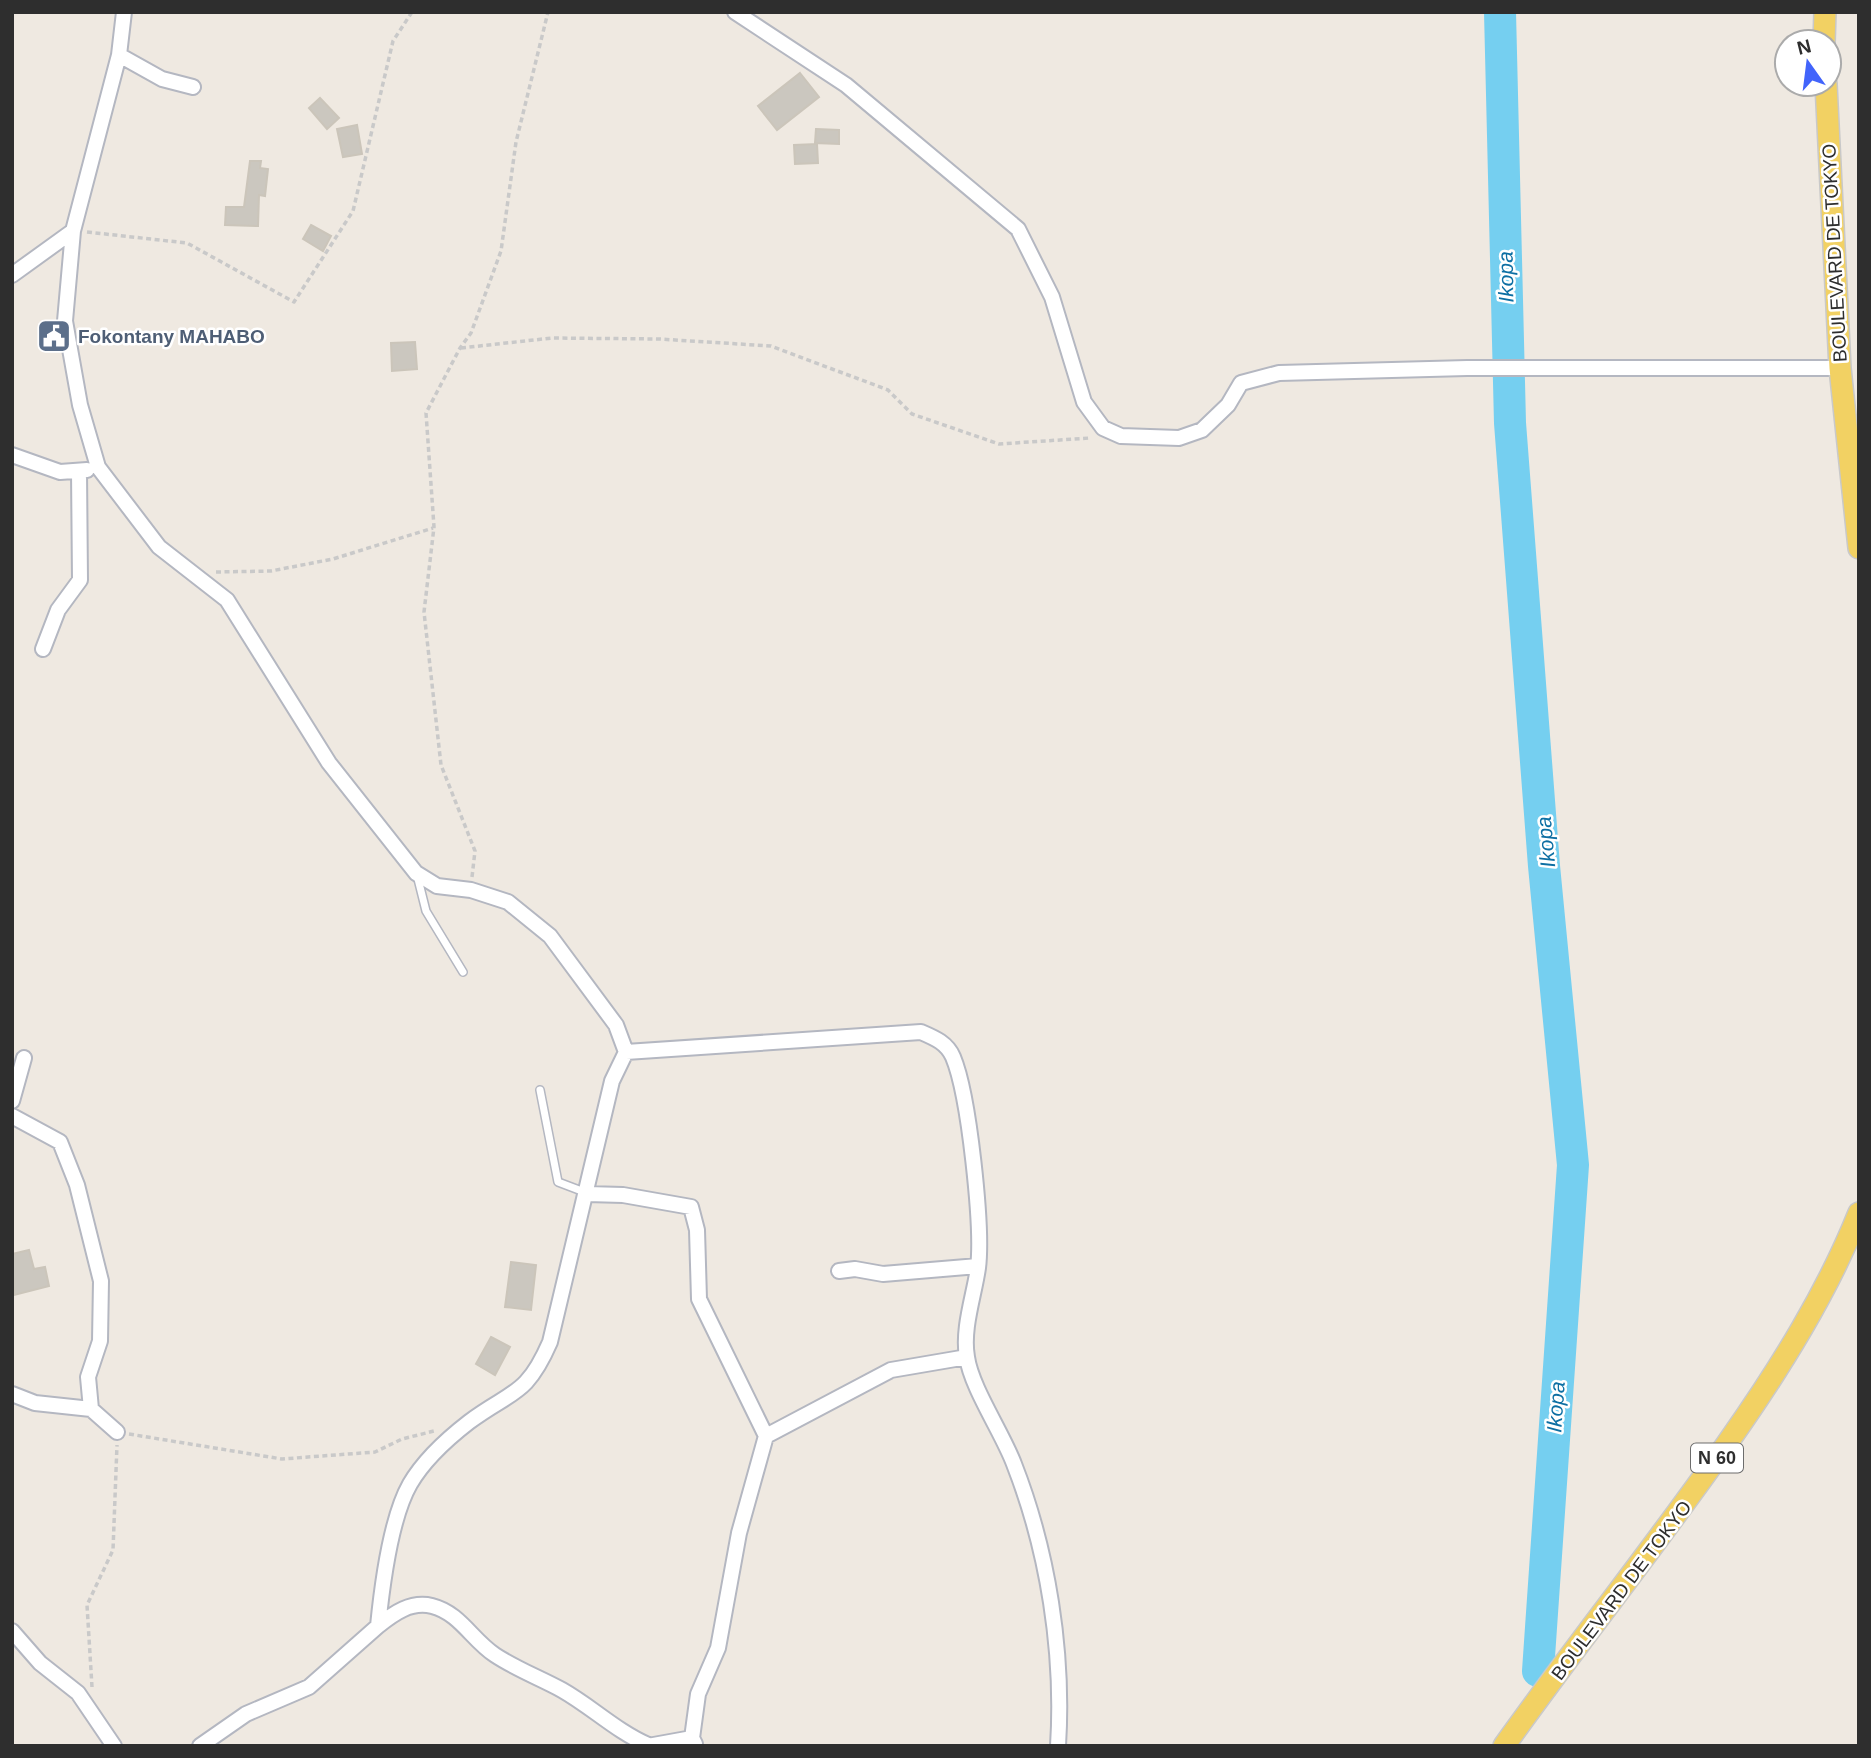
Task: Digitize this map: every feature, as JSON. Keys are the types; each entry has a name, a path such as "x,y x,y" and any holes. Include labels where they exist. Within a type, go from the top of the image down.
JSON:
{"main road":[{"name":"BOULEVARD DE TOKYO","path":"1827,98 1859,548"},
{"name":"BOULEVARD DE TOKYO","path":"1509,1739 1667,1531 1778,1370 1846,1245 1859,1213"}],"street":[{"path":"124,12 119,55 73,231 65,321 80,405 98,467 159,548 228,600 329,763 416,873 437,886 471,890 508,902 550,936 616,1025 626,1052 612,1081 550,1342 537,1373 513,1396 470,1422 428,1458 409,1486 382,1574 379,1626"},
{"path":"735,12 846,85 1018,229 1052,297 1084,402 1103,428 1121,436 1179,438 1202,430 1228,405 1241,383 1279,373 1529,368 1847,380"},
{"path":"119,55 162,79 194,86"},
{"path":"12,275 73,231"},
{"path":"12,456 60,472 98,467"},
{"path":"43,649 58,610 80,580 79,471"},
{"path":"626,1052 921,1032 940,1040 953,1056 964,1100 978,1210 978,1266 971,1301 967,1357 1027,1496 1042,1559 1055,1631 1058,1746"},
{"path":"12,1101 24,1058"},
{"path":"12,1116 60,1142 77,1185 101,1281 100,1341 88,1377 91,1409"},
{"path":"200,1746 246,1714 309,1687 393,1614 412,1605 429,1605 445,1610 492,1653 562,1690 625,1735 648,1746 693,1742 698,1694 718,1648 739,1533 766,1436 699,1298 696,1230 691,1208 623,1195 587,1194"},
{"path":"839,1271 855,1269 883,1274 978,1266"},
{"path":"766,1436 891,1370 967,1357"},
{"path":"12,1394 35,1403 91,1409 117,1432"},
{"path":"12,1630 40,1663 78,1693 114,1746"}],"lane":[{"path":"416,873 426,911 463,972"},
{"path":"540,1090 558,1182 587,1194"}],"path":[{"path":"73,231 187,243 294,302 353,211 393,41 412,12"},
{"path":"471,890 475,851 442,765 425,612 434,527 426,414 471,332 501,251 516,142 548,12"},
{"path":"460,348 552,338 659,339 771,346 888,390 912,414 999,444 1121,436"},
{"path":"192,573 284,568 332,559 434,527"},
{"path":"94,1713 87,1605 113,1550 117,1432 282,1460 375,1452 402,1438 470,1422"}],"building":[{"path":"800,73 819,97 777,130 758,106"},
{"path":"320,98 339,118 327,129 309,108"},
{"path":"357,125 362,154 343,157 337,129"},
{"path":"816,129 839,130 839,144 815,143"},
{"path":"817,144 818,163 795,164 794,145"},
{"path":"250,161 261,161 260,168 268,169 265,196 259,195 258,226 225,225 226,207 244,207"},
{"path":"311,225 331,236 323,251 303,239"},
{"path":"415,342 417,369 392,371 391,343"},
{"path":"29,1250 34,1269 45,1267 49,1286 14,1295 12,1254"},
{"path":"511,1262 536,1265 531,1310 505,1307"},
{"path":"491,1337 510,1347 495,1375 476,1364"}],"waterway":[{"name":"Ikopa","path":"1500,12 1510,423 1544,866 1573,1165 1538,1671"}],"place":[{"name":"Fokontany MAHABO","path":"54,336"}]}
